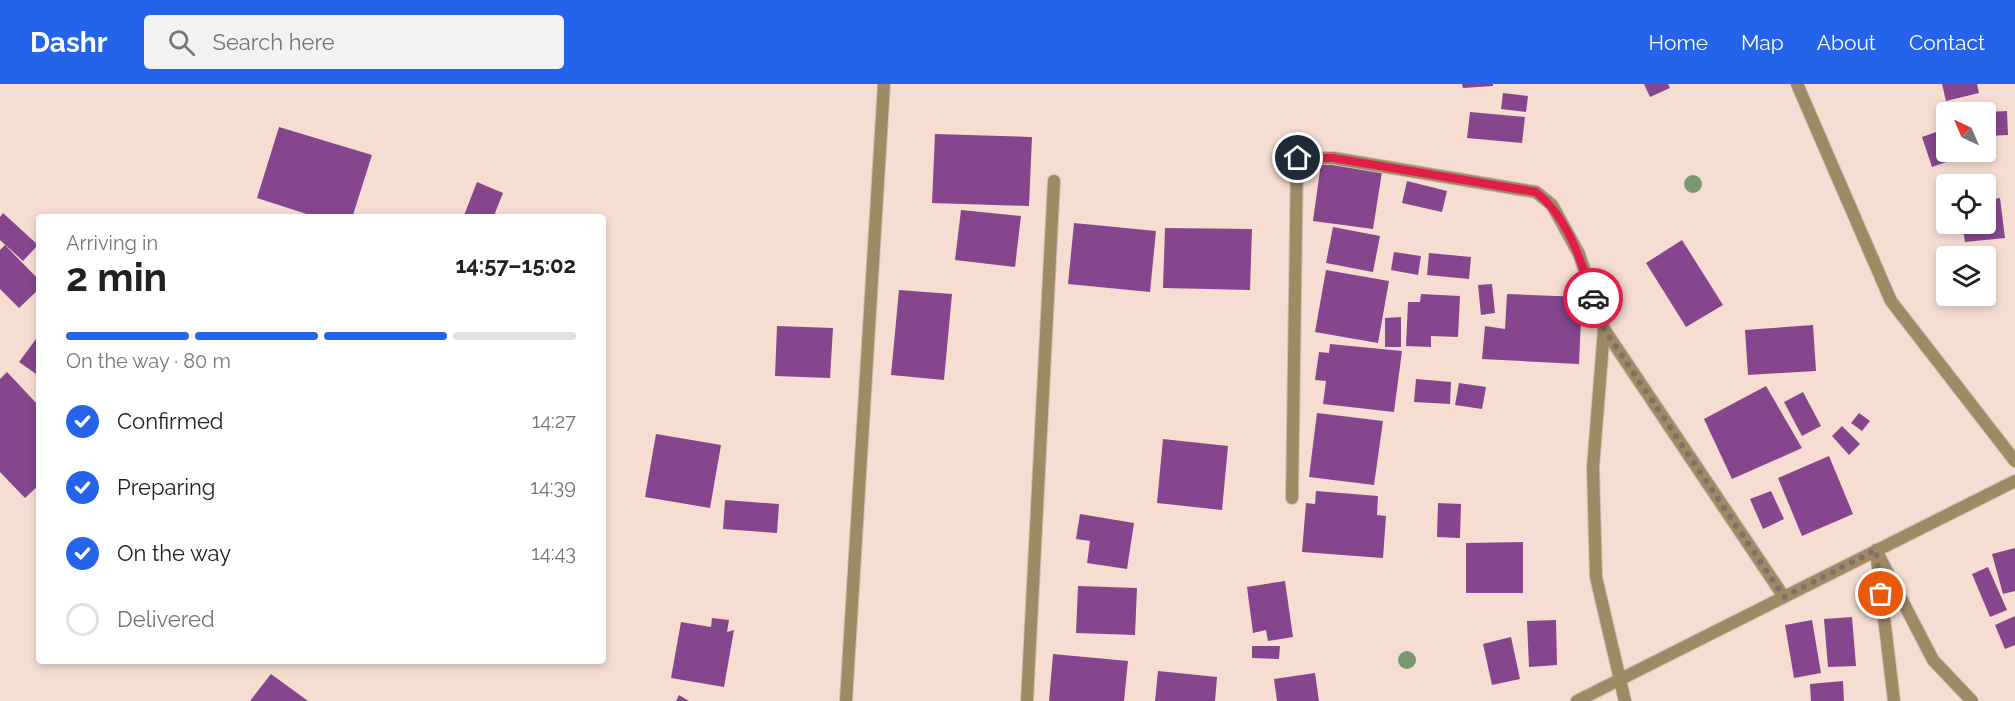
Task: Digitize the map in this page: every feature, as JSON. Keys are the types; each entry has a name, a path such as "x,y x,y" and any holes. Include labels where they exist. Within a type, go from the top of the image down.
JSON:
{"street":[{"path":"846,701 884,84"},
{"path":"1797,84 1891,301 2015,461"},
{"path":"1292,498 1298,158 1333,158 1536,192 1552,205 1579,254 1604,329 1784,597"},
{"path":"1027,701 1054,181"},
{"path":"1604,329 1593,468 1596,577 1625,701"},
{"path":"1576,701 2015,481"},
{"path":"1876,550 1894,701"},
{"path":"1876,550 1933,660 1972,701"}],"building":[{"path":"1462,84 1493,84 1493,86 1463,88"},
{"path":"1644,84 1668,84 1670,88 1650,97"},
{"path":"1942,84 1977,84 1979,93 1946,101"},
{"path":"1503,93 1528,96 1526,112 1501,109"},
{"path":"2007,111 2008,135 1996,136 1996,112"},
{"path":"1470,112 1525,117 1522,143 1467,138"},
{"path":"279,127 372,155 353,214 307,214 257,198"},
{"path":"1936,132 1936,162 1946,162 1932,167 1922,137"},
{"path":"935,134 1032,137 1029,206 932,203"},
{"path":"1321,163 1382,172 1373,229 1313,221"},
{"path":"1407,181 1447,191 1442,212 1402,203"},
{"path":"477,182 503,193 495,214 465,214"},
{"path":"2000,198 2005,238 1965,242 1964,234 1996,234 1996,199"},
{"path":"961,210 1021,216 1015,267 955,260"},
{"path":"3,213 36,243 36,247 23,261 0,240 0,217"},
{"path":"1074,223 1156,231 1150,292 1068,284"},
{"path":"1333,227 1380,236 1373,272 1326,263"},
{"path":"1165,228 1252,229 1250,290 1163,288"},
{"path":"1682,240 1723,305 1686,327 1646,263"},
{"path":"5,245 36,277 36,292 19,308 0,289 0,250"},
{"path":"1394,252 1421,256 1418,275 1391,270"},
{"path":"1429,253 1471,257 1469,279 1427,275"},
{"path":"1326,270 1389,281 1378,343 1315,332"},
{"path":"1492,284 1495,313 1481,315 1478,285"},
{"path":"899,290 952,294 944,380 891,375"},
{"path":"1421,294 1460,296 1458,337 1431,336 1431,347 1406,346 1408,302 1420,302"},
{"path":"1507,294 1582,297 1579,364 1482,359 1485,326 1505,329"},
{"path":"1401,317 1401,347 1385,347 1385,318"},
{"path":"1813,325 1816,371 1748,375 1745,330"},
{"path":"777,326 833,328 830,378 775,376"},
{"path":"36,339 36,374 19,362"},
{"path":"1330,344 1402,351 1394,412 1323,404 1326,381 1315,380 1319,352 1329,353"},
{"path":"7,372 36,403 36,488 25,498 0,472 0,379"},
{"path":"1416,379 1451,382 1450,404 1414,402"},
{"path":"1459,383 1486,387 1482,409 1455,405"},
{"path":"1766,386 1802,448 1732,479 1704,419"},
{"path":"1803,392 1821,426 1802,436 1784,402"},
{"path":"1317,413 1383,421 1374,485 1309,477"},
{"path":"1859,413 1870,421 1862,431 1851,423"},
{"path":"1842,426 1860,444 1849,455 1832,436"},
{"path":"656,434 721,445 710,508 645,497"},
{"path":"1163,439 1228,446 1222,510 1157,503"},
{"path":"1829,456 1853,514 1802,536 1778,478"},
{"path":"1316,491 1378,496 1377,515 1386,516 1383,558 1302,552 1306,503 1315,504"},
{"path":"1771,491 1784,519 1763,529 1750,499"},
{"path":"725,500 779,504 777,533 723,529"},
{"path":"1438,503 1461,504 1460,538 1437,537"},
{"path":"1080,514 1134,523 1127,569 1087,563 1090,541 1076,539"},
{"path":"1523,542 1523,593 1466,593 1466,543"},
{"path":"2015,548 2015,591 2003,594 1992,554"},
{"path":"1988,567 2007,610 1990,617 1972,574"},
{"path":"1285,581 1293,637 1268,641 1266,630 1253,633 1247,587"},
{"path":"1078,586 1137,588 1135,635 1076,633"},
{"path":"2015,616 2015,645 2005,649 1995,625"},
{"path":"1852,617 1856,666 1828,667 1824,619"},
{"path":"712,618 729,620 727,632 734,630 724,687 671,678 681,622 711,627"},
{"path":"1556,620 1557,665 1529,667 1527,621"},
{"path":"1812,620 1821,673 1794,678 1785,625"},
{"path":"1511,637 1520,679 1492,685 1483,644"},
{"path":"1252,646 1280,646 1279,659 1252,658"},
{"path":"1053,654 1128,661 1124,701 1049,701"},
{"path":"1158,671 1217,677 1215,701 1155,701"},
{"path":"1315,673 1319,701 1277,701 1274,679"},
{"path":"271,674 308,701 250,701"},
{"path":"1843,681 1844,701 1811,701 1810,684"},
{"path":"679,695 689,701 676,701"}],"way so far":[{"path":"1593,298 1604,329 1784,597 1876,550 1881,594"}],"route":[{"path":"1298,158 1333,158 1536,192 1552,205 1579,254 1593,298"}]}
